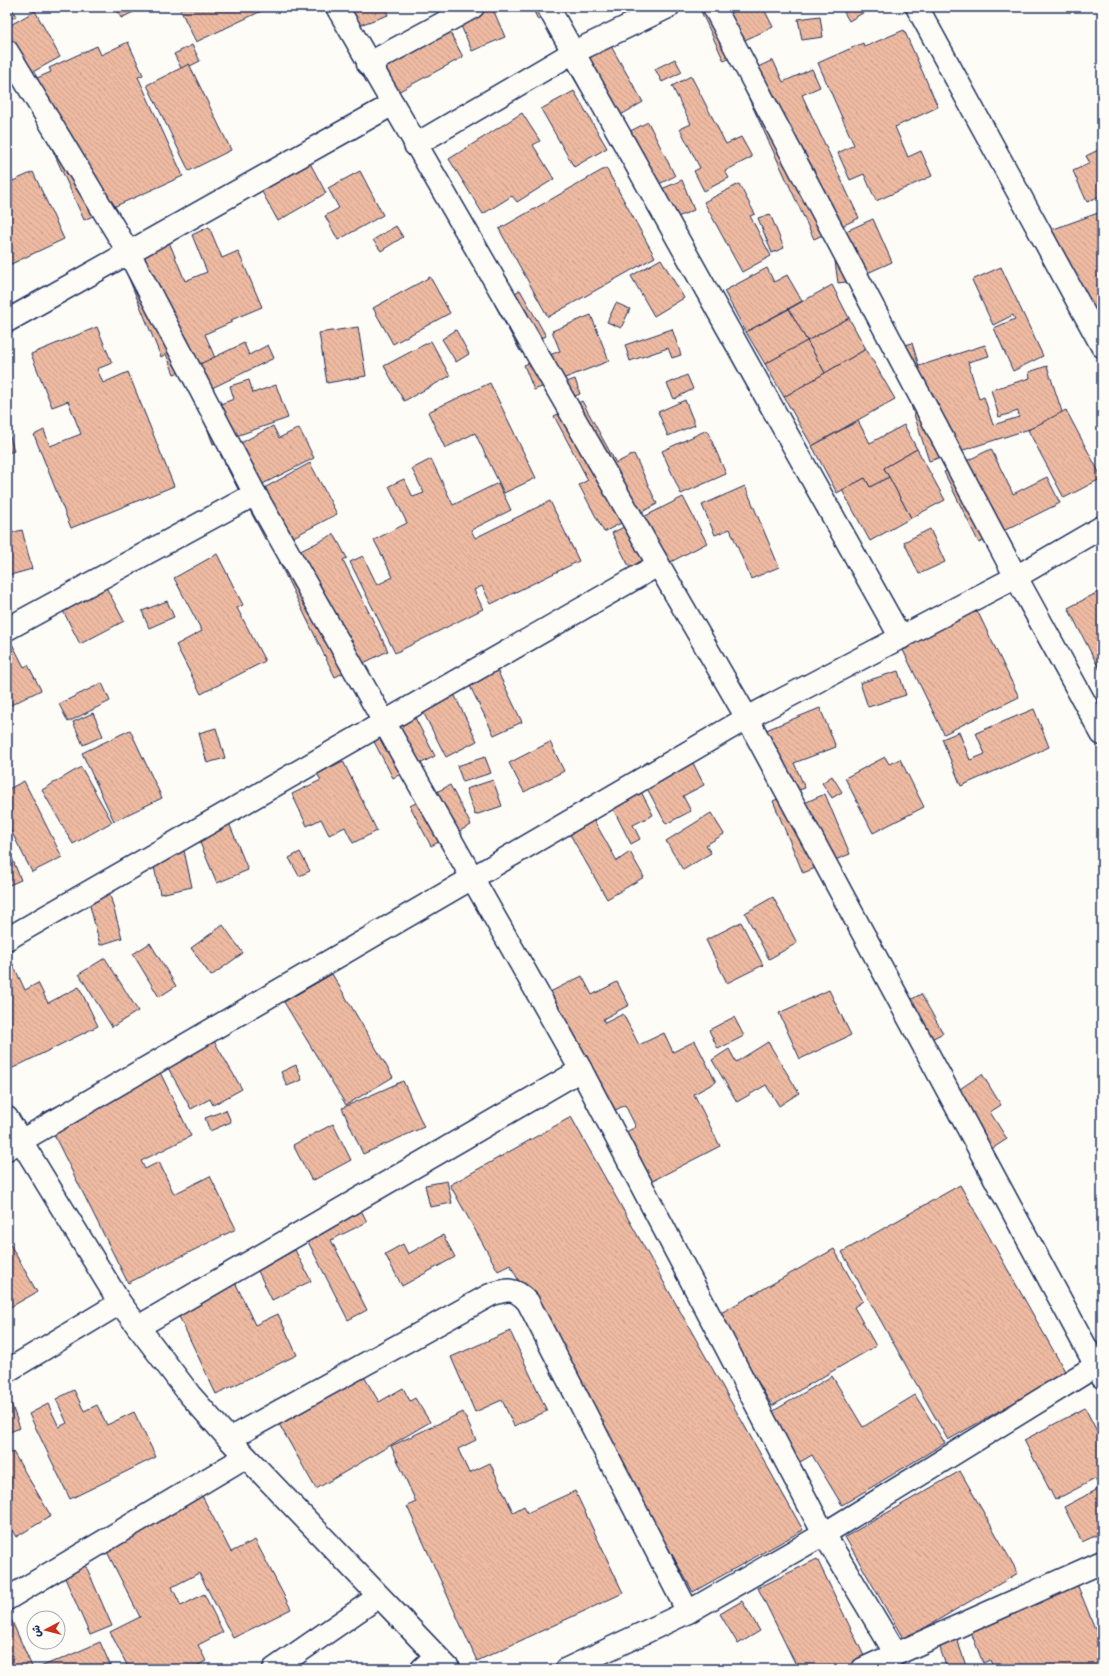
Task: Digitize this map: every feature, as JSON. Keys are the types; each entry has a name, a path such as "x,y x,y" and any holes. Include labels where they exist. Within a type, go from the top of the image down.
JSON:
{"street":[{"path":"336,7 747,718 1100,1368 824,1534 688,1612 567,1669"},
{"path":"368,64 473,7"},
{"path":"548,7 572,53 901,638"},
{"path":"415,145 572,53 668,7"},
{"path":"714,7 1016,577 1102,734"},
{"path":"917,7 1102,346"},
{"path":"7,51 129,252 255,494 581,1070 824,1534 896,1654"},
{"path":"7,321 393,104"},
{"path":"7,629 255,494"},
{"path":"14,1146 747,718 1016,577 1102,527"},
{"path":"7,939 658,565"},
{"path":"138,1327 581,1070"},
{"path":"7,1118 14,1146 120,1303 190,1395 245,1457 378,1597 435,1665"},
{"path":"229,1439 490,1295 504,1290 516,1291 528,1302 688,1612"},
{"path":"7,1371 120,1303"},
{"path":"7,1599 245,1457"},
{"path":"867,1668 1102,1562"},
{"path":"274,1669 378,1597"}],"building":[{"path":"7,7 11,7 16,16 7,21"},
{"path":"116,7 144,7 121,18"},
{"path":"179,7 270,7 196,42"},
{"path":"330,7 385,7 388,15 340,32"},
{"path":"486,7 492,7 505,37 472,51 458,19"},
{"path":"532,7 567,7 538,20"},
{"path":"699,7 763,7 773,27 734,45 747,72 773,60 783,82 812,69 820,87 802,95 859,218 814,239 730,58 724,61"},
{"path":"841,7 866,7 868,10 849,21"},
{"path":"35,11 60,57 29,74 7,71 7,27"},
{"path":"820,16 823,37 802,40 798,19"},
{"path":"444,21 463,57 390,96 371,60"},
{"path":"601,29 643,102 602,126 559,53"},
{"path":"904,30 938,107 895,127 908,157 921,151 932,176 876,201 864,174 850,180 838,153 854,145 818,63 863,43 864,47"},
{"path":"128,42 143,75 138,77 183,176 84,220 23,84 51,72 49,68 97,46 101,55"},
{"path":"192,45 200,61 182,70 174,54"},
{"path":"675,59 682,72 662,82 655,69"},
{"path":"189,64 231,150 189,171 147,85"},
{"path":"691,76 726,144 741,137 752,157 725,171 729,178 704,191 694,171 700,168 680,129 691,124 672,86"},
{"path":"574,91 607,148 574,167 541,109"},
{"path":"522,113 540,141 533,145 554,179 517,202 512,196 483,214 449,159"},
{"path":"648,122 675,176 641,193 615,139"},
{"path":"1102,148 1102,195 1087,202 1073,171 1090,163 1086,156"},
{"path":"305,154 326,193 278,221 256,181"},
{"path":"7,168 13,181 33,172 64,239 7,266"},
{"path":"606,168 655,257 548,317 499,229"},
{"path":"360,171 383,215 338,240 325,216 339,208 328,188"},
{"path":"682,180 694,210 659,225 646,196"},
{"path":"739,184 755,214 750,216 771,256 742,272 704,202"},
{"path":"1098,213 1102,213 1102,344 1040,234"},
{"path":"770,214 784,248 772,253 758,218"},
{"path":"873,219 892,262 863,275 844,232"},
{"path":"396,226 403,237 381,251 373,240"},
{"path":"209,227 222,258 238,251 262,307 231,320 232,322 205,334 215,358 174,374 166,354 161,357 120,257 167,237 185,281 207,272 192,235"},
{"path":"661,259 684,298 654,316 631,276"},
{"path":"850,259 853,281 838,283 835,261"},
{"path":"1001,267 1043,356 1013,371 994,328 1015,319 1013,315 993,325 972,280"},
{"path":"767,268 774,282 787,275 802,301 746,332 724,291"},
{"path":"430,277 450,313 393,344 373,308"},
{"path":"832,285 849,318 807,341 789,309"},
{"path":"520,290 546,336 520,351 495,305"},
{"path":"616,303 630,309 621,328 607,322"},
{"path":"789,309 807,341 765,364 746,332"},
{"path":"591,315 609,361 534,390 524,365 560,351 552,331"},
{"path":"849,318 866,349 825,373 807,341"},
{"path":"97,327 112,363 97,369 103,383 128,372 174,486 71,528 34,435 44,430 50,446 81,434 68,401 52,407 31,354"},
{"path":"358,327 366,376 327,383 319,333"},
{"path":"672,329 681,355 672,358 668,348 630,361 625,345"},
{"path":"456,330 469,354 456,362 442,339"},
{"path":"431,341 450,376 404,401 384,366"},
{"path":"807,341 825,373 784,397 765,364"},
{"path":"244,343 249,355 268,345 274,358 212,388 200,364"},
{"path":"912,343 919,366 985,345 989,356 968,362 979,399 984,397 993,425 1019,417 1018,411 999,417 991,390 1030,378 1029,372 1047,366 1064,418 929,461 893,349"},
{"path":"866,349 895,399 812,446 784,397"},
{"path":"1102,351 1102,366 1096,354"},
{"path":"687,375 693,389 674,399 667,384"},
{"path":"575,379 580,394 564,400 559,385"},
{"path":"249,380 253,393 276,385 288,418 213,444 201,411 234,399 230,386"},
{"path":"490,383 536,478 504,493 475,433 445,448 428,412"},
{"path":"685,400 695,425 668,436 658,412"},
{"path":"582,401 616,463 634,454 657,504 604,532 579,485 588,480 554,416"},
{"path":"1066,410 1102,478 1064,498 1028,430"},
{"path":"858,421 870,443 904,425 917,449 884,468 889,477 870,487 865,478 837,493 812,446"},
{"path":"7,426 14,451 7,453"},
{"path":"273,426 279,438 299,428 314,458 241,495 220,454"},
{"path":"707,430 726,474 681,494 662,451"},
{"path":"917,449 945,500 911,518 884,468"},
{"path":"991,449 1013,494 1047,477 1060,503 979,543 944,472"},
{"path":"431,459 453,505 498,483 511,510 471,530 475,538 550,501 579,561 491,604 482,586 474,590 483,609 395,653 350,562 363,556 377,585 393,577 374,540 407,523 389,486 404,479 413,497 424,493 412,469"},
{"path":"310,463 337,514 280,544 275,534 265,539 244,499"},
{"path":"889,477 911,518 870,541 842,490 865,478 870,487"},
{"path":"745,486 779,567 751,579 730,529 715,535 702,505"},
{"path":"683,497 707,543 636,580 612,533"},
{"path":"930,529 945,562 919,574 904,542"},
{"path":"22,530 32,569 7,576 7,534"},
{"path":"334,534 347,558 343,560 388,651 335,677 279,562"},
{"path":"217,554 243,605 237,608 265,661 201,694 176,645 202,631 174,578"},
{"path":"99,574 124,621 80,644 56,597"},
{"path":"1102,590 1102,674 1068,608"},
{"path":"971,598 1019,697 944,734 896,636"},
{"path":"167,601 174,617 149,628 142,611"},
{"path":"7,634 24,667 28,665 41,690 7,707"},
{"path":"497,670 522,722 494,735 469,684"},
{"path":"898,671 906,695 868,707 860,683"},
{"path":"102,683 110,701 68,722 59,704"},
{"path":"452,690 477,741 446,757 420,706"},
{"path":"820,708 836,747 794,763 805,788 799,790 804,803 825,794 850,854 803,873 773,801 780,798 754,735"},
{"path":"1034,709 1049,747 961,786 942,739 959,732 970,760 985,754 976,733"},
{"path":"411,710 435,756 393,778 369,732"},
{"path":"93,713 103,736 83,745 73,722"},
{"path":"216,728 225,758 207,763 199,733"},
{"path":"130,730 162,798 114,821 82,753"},
{"path":"550,742 564,771 524,792 509,763"},
{"path":"687,751 704,785 683,796 691,811 666,824 640,775"},
{"path":"485,757 491,773 463,782 457,766"},
{"path":"885,757 889,764 900,759 924,807 873,833 845,778"},
{"path":"343,761 377,831 353,843 345,827 329,835 321,819 307,826 292,794 321,780 317,774"},
{"path":"81,767 112,822 73,844 42,790"},
{"path":"832,776 842,792 832,798 822,783"},
{"path":"634,778 653,815 633,825 640,839 631,844 605,793"},
{"path":"493,780 502,806 475,815 466,789"},
{"path":"24,781 62,857 32,872 7,823 7,790"},
{"path":"450,785 471,825 431,846 410,806"},
{"path":"711,813 724,834 706,845 711,853 683,870 666,841"},
{"path":"592,817 617,861 630,852 644,877 607,899 568,831"},
{"path":"227,818 248,870 217,883 195,831"},
{"path":"7,846 21,880 7,886"},
{"path":"183,846 192,887 160,894 151,853"},
{"path":"300,852 310,871 299,876 289,858"},
{"path":"108,888 122,938 100,945 87,894"},
{"path":"773,897 797,943 769,959 745,913"},
{"path":"741,922 763,965 727,983 706,940"},
{"path":"223,925 243,953 211,976 191,948"},
{"path":"150,943 176,986 159,997 133,954"},
{"path":"7,952 25,990 38,983 48,1003 79,987 98,1026 7,1071"},
{"path":"105,958 138,1011 112,1027 79,974"},
{"path":"332,974 393,1077 346,1105 284,1002"},
{"path":"582,976 592,995 617,982 629,1005 603,1019 605,1023 623,1014 639,1045 664,1033 673,1052 695,1041 716,1082 694,1094 720,1146 652,1181 626,1132 636,1127 625,1105 608,1114 546,994"},
{"path":"829,990 851,1035 800,1059 779,1013"},
{"path":"921,994 943,1033 926,1042 905,1003"},
{"path":"734,1017 744,1036 718,1049 709,1030"},
{"path":"204,1024 242,1089 213,1105 210,1099 191,1109 158,1050"},
{"path":"768,1042 799,1093 779,1106 766,1085 737,1102 712,1060 729,1049 736,1062"},
{"path":"153,1058 191,1136 141,1161 145,1169 159,1162 174,1194 210,1176 236,1229 128,1283 43,1113"},
{"path":"296,1065 302,1080 287,1086 281,1072"},
{"path":"982,1074 1001,1105 990,1112 1007,1139 990,1150 954,1093"},
{"path":"403,1081 424,1127 363,1154 342,1108"},
{"path":"226,1110 231,1122 210,1131 205,1118"},
{"path":"571,1117 803,1530 693,1592 510,1265 498,1271 450,1185"},
{"path":"333,1124 351,1160 312,1181 293,1145"},
{"path":"447,1181 452,1203 430,1207 425,1185"},
{"path":"960,1185 1066,1373 948,1440 842,1252"},
{"path":"359,1206 367,1222 331,1240 367,1310 348,1320 304,1234"},
{"path":"443,1235 455,1257 402,1286 385,1254 403,1244 408,1254"},
{"path":"7,1239 37,1292 7,1309"},
{"path":"834,1249 863,1301 854,1307 876,1346 772,1406 719,1314"},
{"path":"295,1250 311,1281 272,1300 257,1269"},
{"path":"235,1282 255,1325 278,1314 297,1355 216,1394 176,1310"},
{"path":"510,1331 547,1411 514,1426 502,1400 475,1412 451,1357"},
{"path":"363,1375 379,1402 403,1388 410,1401 415,1398 430,1422 316,1489 279,1424"},
{"path":"832,1376 863,1427 915,1395 945,1443 842,1505 812,1455 800,1462 770,1413"},
{"path":"74,1390 84,1411 97,1405 107,1425 134,1412 156,1457 70,1499 29,1414 48,1404 59,1427 67,1423 56,1399"},
{"path":"7,1392 20,1428 7,1433"},
{"path":"1085,1408 1102,1441 1102,1540 1099,1534 1082,1542 1064,1507 1100,1488 1095,1479 1055,1500 1024,1440"},
{"path":"463,1412 476,1440 458,1449 469,1473 490,1463 513,1512 524,1506 527,1513 575,1491 623,1593 477,1661 407,1506 416,1502 391,1446"},
{"path":"13,1452 51,1516 16,1537 7,1521 7,1490 9,1488 7,1484 7,1456"},
{"path":"960,1471 1018,1573 904,1640 845,1537"},
{"path":"196,1484 231,1552 255,1540 291,1609 233,1638 199,1573 172,1587 181,1606 204,1594 223,1632 198,1645 206,1661 191,1669 129,1669 110,1632 140,1617 99,1536"},
{"path":"79,1550 112,1626 90,1635 57,1560"},
{"path":"817,1559 866,1660 848,1669 798,1669 758,1588"},
{"path":"1075,1579 1102,1646 1102,1664 1090,1669 994,1669 990,1660 983,1663 967,1622"},
{"path":"742,1601 760,1631 738,1644 720,1614"},
{"path":"7,1610 33,1669 7,1669"},
{"path":"957,1639 967,1669 947,1669 939,1645"},
{"path":"100,1642 112,1669 36,1669 57,1661"},
{"path":"636,1665 639,1669 629,1669"}]}
